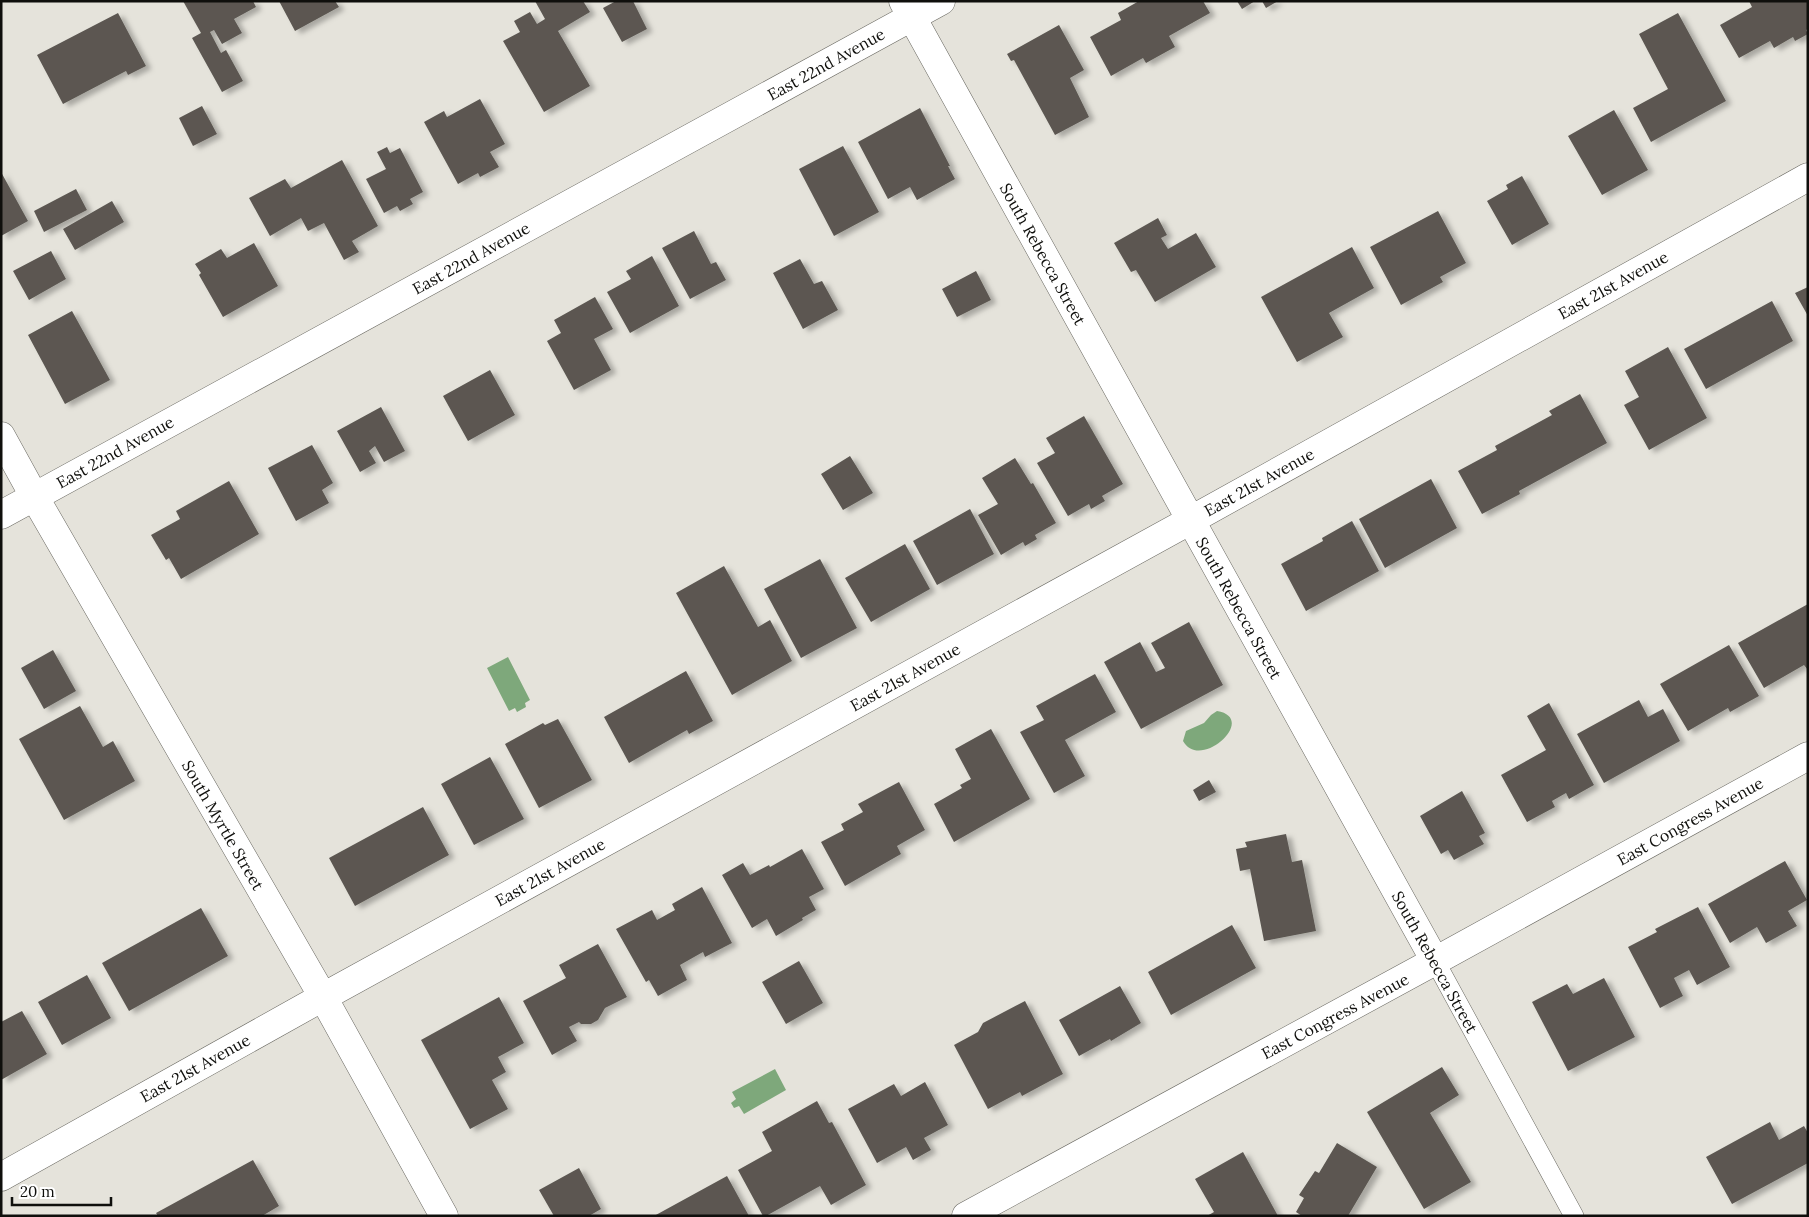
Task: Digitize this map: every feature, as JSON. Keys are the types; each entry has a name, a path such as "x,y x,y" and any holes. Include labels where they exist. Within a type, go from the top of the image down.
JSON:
{"street":[{"name":"East 22nd Avenue","path":"1,514 908,9 940,1"},
{"name":"South Rebecca Street","path":"908,9 1435,961"},
{"name":"East 21st Avenue","path":"1,1177 323,997 1191,520 1808,177"},
{"name":"South Myrtle Street","path":"1,436 323,997 444,1216"},
{"name":"East Congress Avenue","path":"966,1216 1808,756"}],"lane":[{"name":"South Rebecca Street","path":"1435,961 1574,1216"}],"shaded area":[{"path":"508,657 530,700 525,703 526,707 517,712 515,708 509,711 487,668"},
{"path":"1217,711 1228,716 1232,723 1229,732 1212,747 1201,750 1191,749 1183,741 1186,731 1204,723"},
{"path":"775,1069 786,1090 744,1114 739,1106 734,1108 731,1103 736,1099 732,1092"}],"building":[{"path":"183,1 253,1 256,7 234,19 242,33 222,44 214,30 210,32 221,53 226,50 243,81 222,92 192,38 201,33"},
{"path":"279,1 335,1 339,7 295,31"},
{"path":"535,1 583,1 590,12 558,31 590,86 544,112 503,41 520,32 514,21 530,12 537,24 545,19"},
{"path":"616,1 633,1 647,29 622,42 603,8"},
{"path":"1139,1 1203,1 1210,13 1169,36 1175,47 1146,63 1143,58 1111,76 1090,37 1121,20 1118,13"},
{"path":"1237,1 1255,1 1242,9"},
{"path":"1262,1 1278,1 1266,8"},
{"path":"1749,1 1808,1 1808,29 1806,30 1808,34 1795,41 1793,37 1774,48 1770,41 1739,58 1720,25 1752,7"},
{"path":"118,13 146,66 128,75 126,71 63,104 37,55"},
{"path":"1678,13 1726,101 1651,142 1633,108 1668,89 1639,34"},
{"path":"1059,25 1084,70 1070,78 1089,117 1055,135 1014,60 1011,61 1007,54"},
{"path":"480,99 505,144 490,152 499,167 480,177 478,173 458,184 424,122 444,111 447,117"},
{"path":"202,106 217,134 193,146 179,118"},
{"path":"920,108 955,179 917,200 910,187 888,199 858,142"},
{"path":"1614,110 1648,170 1602,195 1568,136"},
{"path":"843,146 879,212 834,236 799,169"},
{"path":"387,147 390,153 400,148 423,192 410,199 413,204 400,211 397,206 384,213 366,179 386,169 377,152"},
{"path":"342,160 378,226 352,241 359,252 344,260 324,223 308,231 301,218 270,236 249,198 285,179 291,188"},
{"path":"1,172 28,221 1,236"},
{"path":"1522,176 1549,224 1512,245 1487,201 1508,189 1506,185"},
{"path":"76,189 87,210 44,232 34,211"},
{"path":"112,201 124,222 75,250 63,229"},
{"path":"1438,211 1466,263 1440,277 1443,282 1401,305 1370,247"},
{"path":"1158,218 1167,235 1161,238 1168,249 1196,233 1216,267 1155,302 1136,270 1131,272 1114,243"},
{"path":"694,231 711,264 716,262 726,280 690,299 662,248"},
{"path":"254,243 278,286 223,317 199,275 201,273 195,264 221,249 227,258"},
{"path":"1352,247 1374,288 1329,313 1343,337 1297,362 1261,297"},
{"path":"51,251 66,279 29,300 13,271"},
{"path":"652,256 679,306 630,333 607,292 631,279 626,271"},
{"path":"800,259 814,284 822,281 838,310 803,329 773,273"},
{"path":"976,271 991,300 957,317 942,289"},
{"path":"1808,287 1808,316 1795,293"},
{"path":"595,297 613,329 594,339 611,370 574,390 547,341 561,333 554,320"},
{"path":"1772,301 1793,341 1706,389 1684,349"},
{"path":"72,311 110,380 65,404 28,335"},
{"path":"1668,347 1707,418 1649,450 1624,405 1639,397 1625,371"},
{"path":"490,370 515,415 468,441 443,396"},
{"path":"1580,394 1607,443 1519,491 1520,494 1482,514 1458,471 1497,450 1495,446 1552,415 1549,411"},
{"path":"381,407 405,451 384,462 375,446 369,451 376,463 360,472 337,431"},
{"path":"1084,416 1123,484 1102,496 1105,501 1091,509 1089,504 1068,516 1037,463 1055,453 1046,438"},
{"path":"312,445 333,483 322,490 329,503 296,521 268,468"},
{"path":"850,456 873,493 843,510 821,474"},
{"path":"1015,458 1031,484 1033,483 1056,523 1035,535 1037,539 1025,546 1023,542 1001,555 978,515 998,504 982,478"},
{"path":"1431,479 1457,528 1385,568 1359,519"},
{"path":"229,481 259,534 181,579 169,558 166,560 151,535 180,519 176,511"},
{"path":"970,509 994,554 937,585 913,541"},
{"path":"1352,521 1379,571 1306,611 1281,564 1323,541 1322,538"},
{"path":"905,544 930,589 871,622 845,578"},
{"path":"820,559 857,628 801,658 764,589"},
{"path":"724,566 758,627 770,620 792,661 732,695 676,593"},
{"path":"1808,604 1808,670 1804,665 1764,688 1738,643"},
{"path":"1189,622 1223,685 1141,729 1104,662 1140,642 1156,672 1165,668 1151,643"},
{"path":"1729,645 1759,696 1730,712 1728,708 1688,731 1660,684"},
{"path":"53,650 76,691 44,709 21,668"},
{"path":"686,671 713,721 689,734 687,730 629,763 604,717"},
{"path":"1095,674 1116,712 1065,740 1085,776 1054,793 1020,732 1044,720 1036,706"},
{"path":"1639,700 1648,717 1663,709 1680,741 1604,783 1577,734"},
{"path":"1549,703 1594,785 1569,799 1566,793 1552,801 1555,807 1527,822 1501,775 1546,750 1527,716"},
{"path":"80,706 103,747 113,741 135,781 64,820 19,739"},
{"path":"558,719 592,780 539,808 505,744 543,723 545,725"},
{"path":"991,729 1030,799 954,842 934,804 962,788 960,785 971,779 955,749"},
{"path":"490,757 524,819 474,845 441,784"},
{"path":"1209,780 1216,792 1199,801 1193,790"},
{"path":"899,782 925,830 897,846 901,854 845,886 821,842 844,830 841,824 863,812 858,804"},
{"path":"1462,791 1485,833 1479,836 1484,844 1454,860 1448,850 1441,854 1420,816"},
{"path":"423,807 449,855 355,906 329,858"},
{"path":"1286,834 1292,862 1302,860 1316,931 1264,941 1250,869 1240,871 1236,849 1247,847 1245,842"},
{"path":"802,849 824,889 809,897 816,910 776,936 767,919 752,928 722,875 743,863 750,875 769,865 770,867"},
{"path":"1785,861 1807,900 1788,911 1797,926 1766,943 1757,927 1730,943 1708,904"},
{"path":"702,887 732,943 705,957 703,952 680,965 687,980 658,996 649,980 646,982 616,929 652,910 657,920 675,910 672,904"},
{"path":"1698,907 1730,967 1697,985 1689,970 1674,978 1683,996 1660,1008 1628,947 1657,932 1655,929"},
{"path":"201,908 228,956 129,1011 102,963"},
{"path":"1232,925 1256,968 1171,1015 1148,972"},
{"path":"598,944 627,997 605,1008 598,1020 591,1024 581,1024 579,1022 569,1027 577,1041 552,1055 523,1001 566,978 559,965"},
{"path":"799,961 823,1003 786,1024 762,982"},
{"path":"87,975 111,1018 62,1045 38,1002"},
{"path":"1604,978 1635,1037 1568,1071 1532,1002 1567,984 1573,994"},
{"path":"1120,986 1141,1023 1111,1041 1110,1039 1079,1056 1059,1020"},
{"path":"499,997 524,1043 498,1057 506,1072 492,1080 508,1109 470,1129 421,1040"},
{"path":"1025,1001 1063,1074 1022,1096 1020,1092 988,1109 954,1045 978,1032 983,1023"},
{"path":"22,1011 47,1054 1,1080 1,1022"},
{"path":"1442,1067 1459,1095 1430,1113 1471,1182 1424,1209 1367,1112"},
{"path":"925,1082 948,1125 924,1138 931,1150 913,1160 906,1147 877,1163 848,1109 894,1084 901,1096"},
{"path":"817,1101 829,1123 832,1122 866,1185 831,1205 820,1186 763,1216 738,1170 772,1151 762,1132"},
{"path":"1770,1122 1779,1140 1804,1126 1808,1133 1808,1163 1732,1204 1706,1157"},
{"path":"1337,1143 1377,1167 1348,1216 1302,1216 1296,1212 1304,1198 1299,1195 1315,1171 1319,1173"},
{"path":"1243,1152 1278,1216 1207,1216 1214,1212 1195,1179"},
{"path":"253,1160 279,1206 262,1216 158,1216 156,1213"},
{"path":"579,1168 601,1209 589,1216 554,1216 539,1190"},
{"path":"727,1176 749,1216 654,1216"}]}
